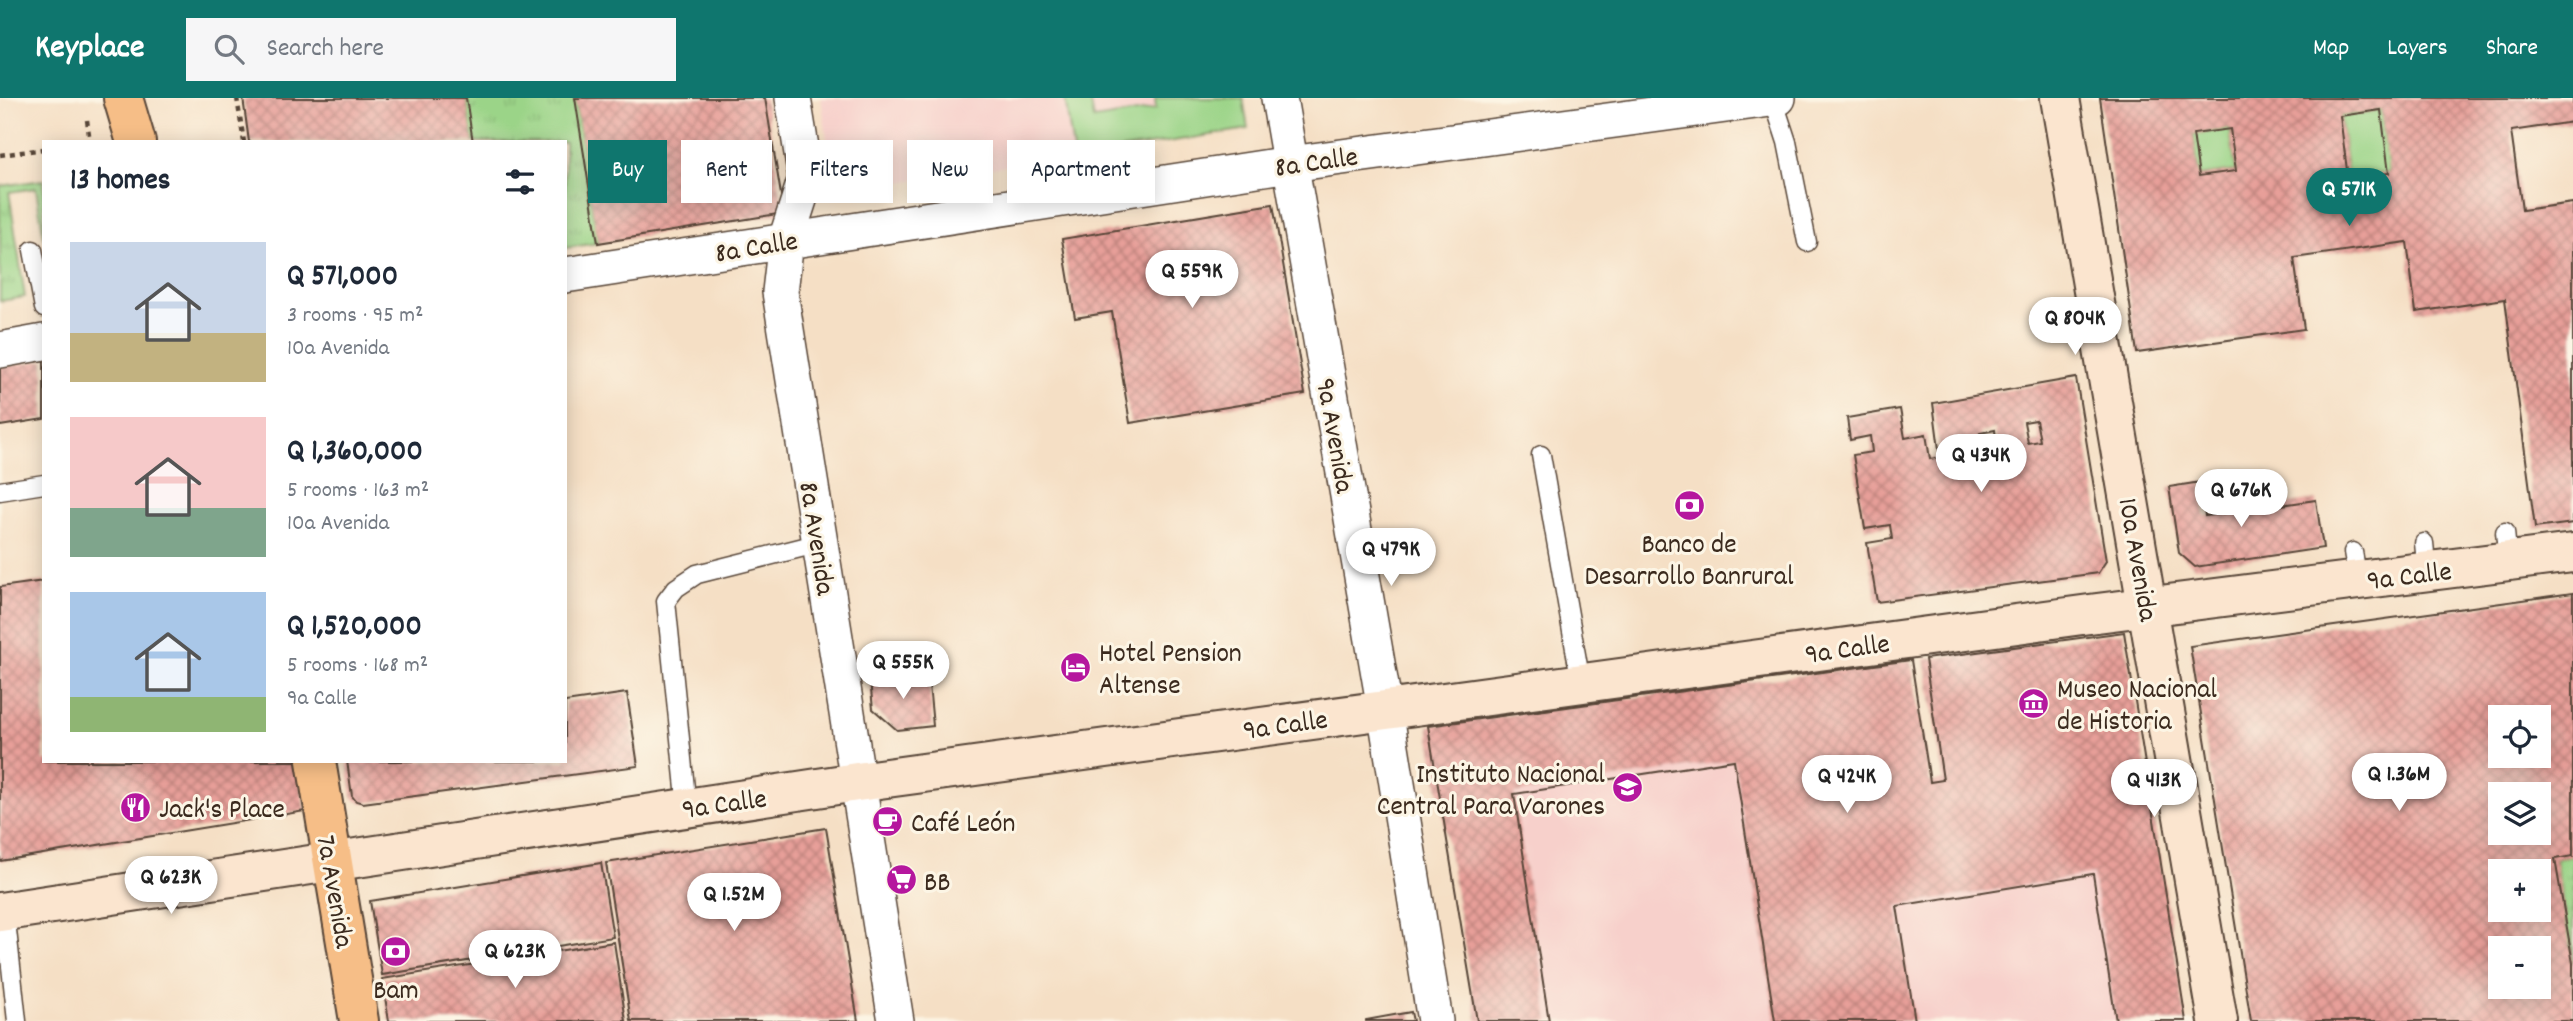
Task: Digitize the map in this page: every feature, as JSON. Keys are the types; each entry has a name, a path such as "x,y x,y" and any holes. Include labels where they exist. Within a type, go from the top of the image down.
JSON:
{"main road":[{"path":"123,98 134,140"},
{"name":"10a Avenida","path":"2060,98 2218,1021"},
{"name":"9a Calle","path":"2,912 857,782 2148,607 2356,566 2507,547 2573,553"},
{"name":"7a Avenida","path":"316,763 359,1021"}],"street":[{"name":"8a Avenida","path":"793,98 806,178 786,240 780,292 896,1021"},
{"name":"9a Avenida","path":"1279,98 1385,709 1435,1021"},
{"name":"8a Calle","path":"567,275 1290,164 1775,98"},
{"path":"0,350 42,342"}],"lane":[{"path":"1775,98 1787,142 1807,242"},
{"path":"33,250 42,297"},
{"path":"1541,455 1581,683"},
{"path":"0,491 42,484"},
{"path":"687,808 680,762 666,601 676,587 697,574 820,543"},
{"path":"2,912 17,1021"}],"path":[{"path":"236,98 244,140"},
{"path":"0,155 42,149"}],"shaded area":[{"path":"821,98 1243,98 1248,129 1155,143 1155,140 1007,140 1007,166 993,168 993,140 907,140 907,181 893,183 893,140 827,140"},
{"name":"Instituto Nacional Central Para Varones","path":"1801,675 1828,850 2150,798 2186,1021 1477,1021 1428,726"}],"green space":[{"path":"466,98 575,98 588,180 588,203 592,203 598,243 567,248 567,140 473,140"},
{"path":"1065,98 1090,98 1094,119 1156,109 1155,98 1243,98 1248,129 1155,144 1155,140 1071,140"},
{"path":"2381,110 2389,173 2348,178 2340,116"},
{"path":"2230,129 2236,171 2199,176 2193,134"},
{"path":"42,180 42,226 36,188 9,192 25,297 0,301 0,186"},
{"path":"2573,856 2573,963 2555,859"}],"building":[{"path":"243,98 466,98 473,140 249,140"},
{"path":"575,98 765,98 772,140 681,140 681,203 772,203 772,140 784,213 598,243 592,203 667,203 667,140 588,140 588,180"},
{"path":"2100,98 2573,98 2573,122 2511,131 2522,210 2573,203 2573,523 2535,528 2505,299 2416,312 2407,242 2294,258 2304,329 2137,353","holes":["2381,110 2389,173 2348,178 2340,116","2230,129 2236,171 2199,176 2193,134"]},
{"path":"1273,204 1305,394 1130,423 1112,312 1075,318 1062,239"},
{"path":"42,360 42,419 0,426 0,367"},
{"path":"2076,378 2106,561 2098,573 1877,602 1867,543 1892,539 1890,525 1865,529 1853,455 1872,452 1870,436 1850,440 1847,418 1900,409 1905,438 1926,434 1930,459 1940,457 1933,403","holes":["2036,420 2040,441 2028,443 2024,422","1995,430 1997,448 1983,450 1980,433"]},
{"path":"2201,482 2205,516 2316,500 2323,548 2195,567 2179,553 2169,487"},
{"path":"42,581 42,763 297,763 305,811 0,861 0,587"},
{"path":"2573,593 2573,856 2555,859 2573,963 2573,1021 2251,1021 2190,646"},
{"path":"2124,632 2186,1021 2116,1021 2093,874 1897,906 1915,1021 1775,1021 1734,760 1514,794 1549,1021 1477,1021 1428,726 1911,660 1930,782 1943,780 1925,659"},
{"path":"928,674 933,726 897,730 873,709 870,680"},
{"path":"627,693 638,766 363,803 352,796 347,763 567,763 567,702"},
{"path":"826,828 858,1021 631,1021 606,863"},
{"path":"601,863 613,937 382,975 370,901"},
{"path":"614,942 626,1021 389,1021 382,979"},
{"path":"1411,1012 1413,1021 1366,1021 1366,1020"}],"place":[{"name":"Banco de Desarrollo Banrural","path":"1689,505"},
{"name":"Hotel Pension Altense","path":"1076,667"},
{"name":"Museo Nacional de Historia","path":"2034,703"},
{"name":"Instituto Nacional Central Para Varones","path":"1628,788"},
{"name":"Jack's Place","path":"136,807"},
{"name":"Café León","path":"888,821"},
{"name":"BB","path":"901,880"},
{"name":"Bam","path":"396,951"}]}
